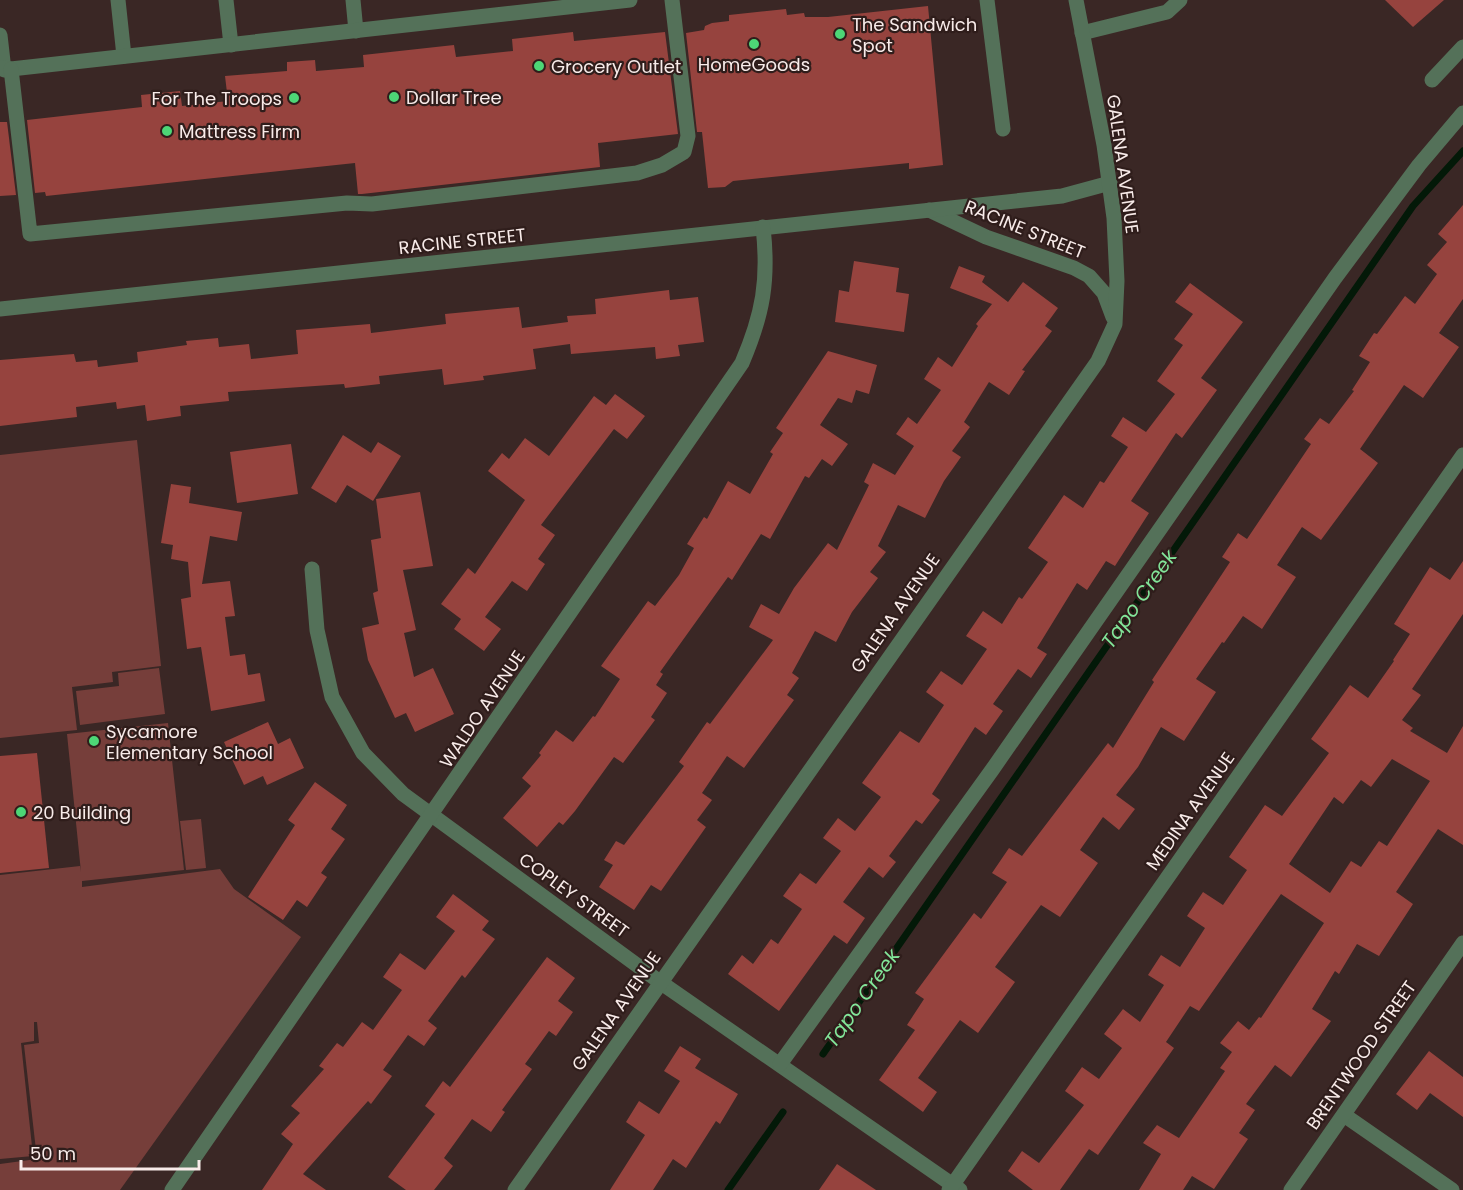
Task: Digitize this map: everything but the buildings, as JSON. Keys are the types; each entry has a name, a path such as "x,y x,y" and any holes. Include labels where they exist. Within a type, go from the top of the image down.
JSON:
{"street":[{"path":"117,0 124,56"},
{"path":"226,0 231,45"},
{"path":"353,0 356,31"},
{"path":"5,69 356,31 536,5 630,0"},
{"path":"0,35 30,234 346,203 372,204 637,173 662,165 684,152 688,136 672,0"},
{"path":"987,0 1003,129"},
{"name":"GALENA AVENUE","path":"515,1190 1098,361 1115,324 1117,281 1110,183 1076,0"},
{"path":"1082,33 1167,12 1180,0"},
{"path":"1432,80 1463,47"},
{"path":"780,1064 1012,741 1335,278 1419,165 1463,113"},
{"name":"RACINE STREET","path":"0,309 1062,196 1110,183"},
{"name":"RACINE STREET","path":"929,210 986,237 1074,268 1089,276 1104,293 1115,324"},
{"name":"WALDO AVENUE","path":"172,1190 432,817 742,363 755,331 764,299 767,260 763,227"},
{"name":"MEDINA AVENUE","path":"954,1188 1463,455"},
{"name":"COPLEY STREET","path":"312,569 317,630 332,697 363,753 404,794 432,817 660,981 954,1188"},
{"name":"BRENTWOOD STREET","path":"1291,1190 1463,943"},
{"path":"1344,1115 1452,1190"}],"shaded area":[{"path":"137,440 161,666 112,672 113,682 72,687 77,730 0,738 0,455"},
{"path":"159,668 165,714 80,725 76,691 119,686 118,673"},
{"path":"168,723 184,870 82,881 82,887 220,869 234,889 301,937 120,1190 0,1190 0,1164 37,1159 24,1045 39,1043 37,1022 34,1022 34,1041 21,1043 33,1156 0,1159 0,875 80,866 81,872 67,734"},
{"path":"201,819 206,868 186,870 180,821"}],"waterway":[{"name":"Tapo Creek","path":"823,1054 1413,206 1463,151"},
{"name":"Tapo Creek","path":"728,1190 783,1112"}],"place":[{"name":"The Sandwich Spot","path":"840,34"},
{"name":"HomeGoods","path":"754,44"},
{"name":"Grocery Outlet","path":"539,66"},
{"name":"Dollar Tree","path":"394,97"},
{"name":"For The Troops","path":"294,98"},
{"name":"Mattress Firm","path":"167,131"},
{"name":"Sycamore Elementary School","path":"94,741"},
{"name":"20 Building","path":"21,812"}]}
